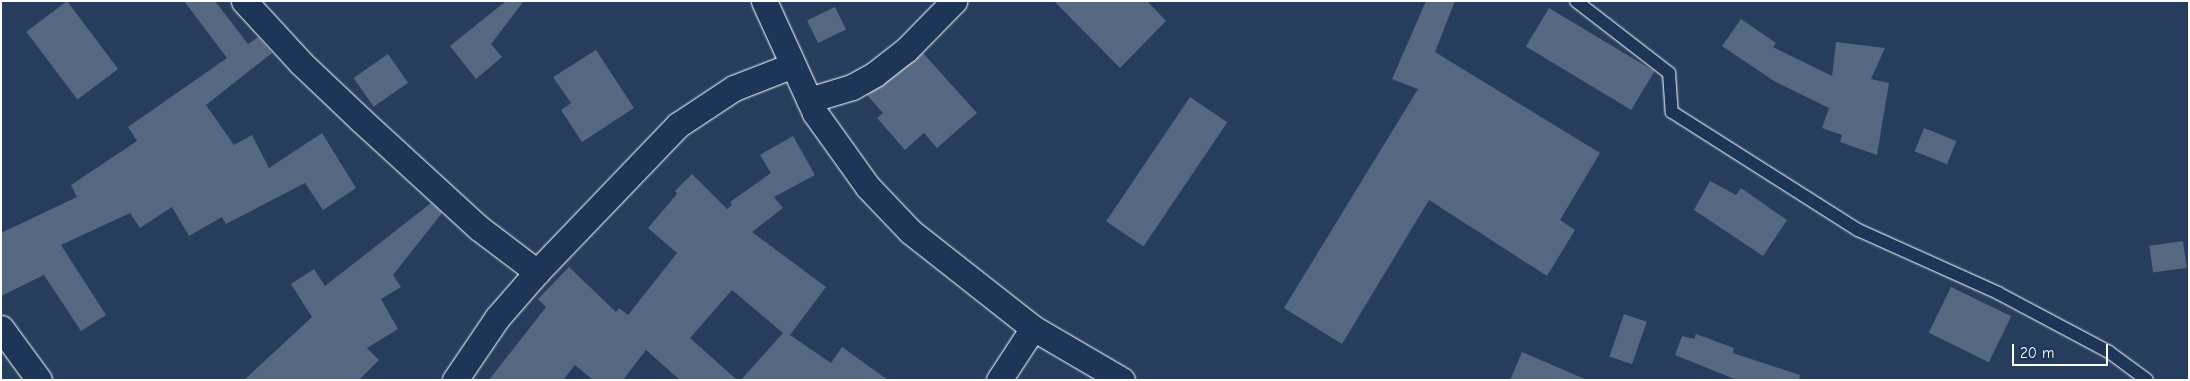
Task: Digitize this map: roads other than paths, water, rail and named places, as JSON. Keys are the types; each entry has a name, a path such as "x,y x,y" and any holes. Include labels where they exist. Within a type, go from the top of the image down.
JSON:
{"street":[{"path":"244,1 301,63 361,120 479,228 537,272"},
{"path":"764,1 809,100 868,187 912,232 1033,328 1122,380"},
{"path":"809,100 852,87 876,74 906,50 954,1"},
{"path":"455,380 497,318 537,272 678,125 734,88 793,65"},
{"path":"1,328 39,380"},
{"path":"999,380 1033,328"}],"lane":[{"path":"1576,1 1669,73 1672,112 1858,230 1998,293 2109,352 2146,380"}]}
